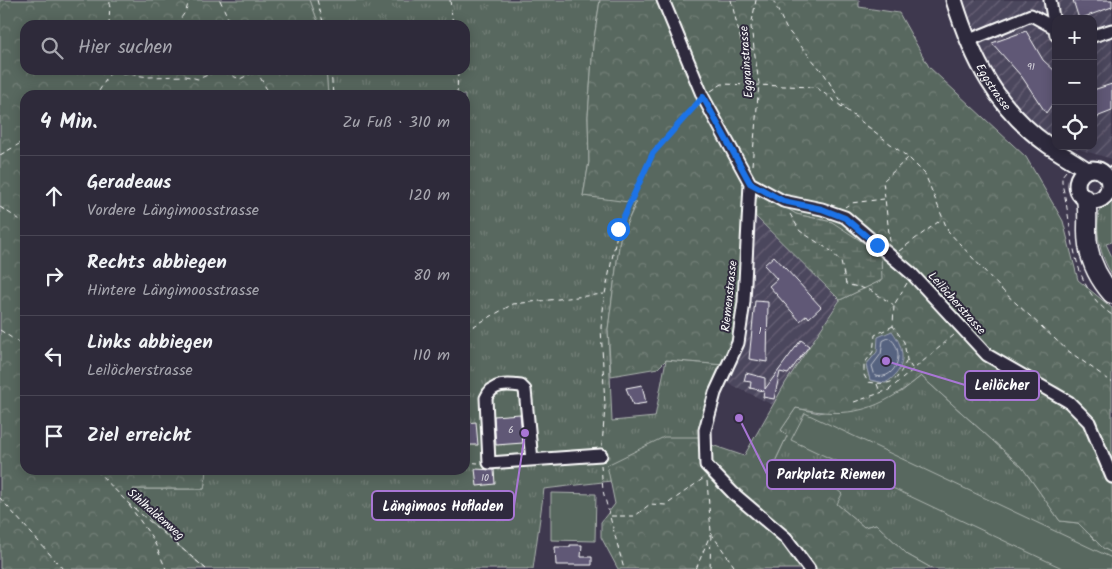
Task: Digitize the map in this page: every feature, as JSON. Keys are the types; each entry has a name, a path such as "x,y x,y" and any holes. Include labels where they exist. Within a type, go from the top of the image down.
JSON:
{"highway":[{"path":"1104,188 1095,217 1095,243 1100,263 1112,282"},
{"path":"1104,188 1087,238 1097,273 1112,294"}],"main road":[{"name":"Eggstrasse","path":"954,0 967,41 984,75 1003,105 1016,120 1061,154 1082,174 1078,190 1104,188"},
{"path":"1082,174 1098,170 1104,188"}],"street":[{"path":"662,0 703,97 750,183"},
{"path":"1050,0 1053,15"},
{"path":"967,41 1031,15 1052,30"},
{"path":"1097,35 1112,30"},
{"name":"Leilöcherstrasse","path":"750,183 783,201 835,213 845,218 912,274 944,305 986,355 1069,402 1089,422 1112,477"},
{"name":"Riemenstrasse","path":"706,471 705,430 715,393 738,343 744,302 750,183"},
{"path":"532,460 525,390 521,386 510,384 488,390 486,398 489,463 532,460 601,455"},
{"path":"706,471 786,538 809,569"}],"path":[{"path":"109,20 110,0"},
{"path":"180,20 186,11 189,0"},
{"path":"220,0 229,20"},
{"path":"317,0 323,20"},
{"path":"450,0 452,20"},
{"path":"730,0 742,45 754,51"},
{"name":"Eggrainstrasse","path":"750,183 759,84 751,27 756,0"},
{"path":"774,0 786,28 825,75 845,109"},
{"path":"100,90 110,75"},
{"path":"136,75 149,77 186,76 198,79 208,75"},
{"path":"230,75 240,79 248,75"},
{"path":"259,75 267,90"},
{"path":"331,75 333,90"},
{"path":"457,90 458,75"},
{"path":"624,569 603,491 601,455 606,406 601,327 604,294 618,229 653,153 703,97 722,84 816,87 845,109 909,158 925,174 948,231 1004,293 1067,350 1112,382"},
{"path":"0,155 20,145"},
{"path":"892,257 883,181 909,158"},
{"path":"835,213 851,203 885,199"},
{"path":"783,201 800,231 831,251 841,262 846,284 870,290 894,305"},
{"path":"0,207 20,220"},
{"path":"892,257 943,218"},
{"path":"912,274 894,305 893,326 904,342 907,360 912,369"},
{"path":"470,328 513,304 604,294"},
{"path":"893,326 875,335 873,352 864,364 864,375 868,382 886,385 898,378 907,360"},
{"path":"854,402 889,390 962,328"},
{"path":"0,330 20,343"},
{"path":"876,384 880,393"},
{"path":"470,462 489,463"},
{"path":"610,516 635,516 650,504 666,505 706,471"},
{"path":"706,471 711,532 710,569"},
{"name":"Sihlhaldenweg","path":"101,475 128,503 206,569"},
{"path":"0,498 63,569"},
{"path":"128,503 153,539 166,569"},
{"path":"696,569 711,532"},
{"path":"711,532 736,569"}],"shaded area":[{"path":"962,0 1112,0 1112,159 1082,150 1097,150 1097,15 1052,15 1052,135 1020,115 1009,102 976,49"},
{"path":"747,208 840,300 773,405 724,381"}],"green space":[{"path":"0,0 310,0 317,20 20,20 20,75 326,75 328,90 20,90 20,475 206,475 204,489 133,489 152,523 206,569 0,569"},
{"path":"310,0 600,0 593,45 588,116 589,162 583,196 636,202 620,239 608,329 612,421 655,417 666,360 724,365 708,431 709,444 608,465 611,481 544,489 533,569 206,569 152,523 132,489 204,489 206,475 470,475 470,90 328,90 326,75 470,75 470,20 317,20"},
{"path":"600,0 859,0 859,7 899,13 929,67 1026,157 1063,221 1078,280 1112,308 1112,553 1103,548 1078,523 1060,521 1022,467 921,376 891,397 863,409 833,413 796,408 781,430 787,436 772,468 806,483 818,473 842,494 837,504 864,527 876,524 908,555 933,569 618,569 601,537 601,522 615,504 607,465 664,437 700,437 709,444 744,456 786,382 840,300 882,280 832,222 796,214 762,193 747,208 740,309 731,348 724,365 666,360 658,368 611,376 608,329 620,239 636,203 583,196 589,162 588,116 593,45","holes":["877,352 886,383 870,380 866,365"]},
{"path":"762,193 796,214 832,222 881,254 882,280 840,300 747,208"},
{"path":"1112,193 1112,242 1106,244 1112,257 1112,274 1104,259 1099,243 1098,217 1101,207"},
{"path":"921,376 1022,467 1060,521 1078,523 1103,548 1112,553 1112,569 933,569 908,555 876,524 864,527 837,504 818,473 806,483 772,468 787,436 781,430 796,408 819,413 901,392"},
{"path":"805,413 1112,558 1112,569 1064,569 791,440"},
{"path":"551,493 596,494 595,541 551,540"}],"water":[{"path":"892,331 897,338 902,352 901,366 892,378 885,383 870,380 866,365 877,352 878,337"}],"building":[{"path":"1073,0 1112,0 1112,7 1090,15 1078,15"},
{"path":"1026,31 1043,60 1052,68 1052,105 1046,113 1022,77 992,43"},
{"path":"1112,84 1112,111 1099,116 1097,119 1097,105 1097,89"},
{"path":"774,256 821,307 809,318 807,315 800,321 769,286 777,279 764,265"},
{"path":"755,301 768,302 767,362 749,359"},
{"path":"801,340 809,346 788,374 780,372 774,399 763,397 764,391 750,388 751,382 744,381 746,373 765,378 765,389"},
{"path":"642,385 646,403 633,405 626,388"},
{"path":"520,414 523,443 496,445 494,416"},
{"path":"476,422 478,445 470,445 470,423"},
{"path":"475,469 494,470 495,484 477,486"},
{"path":"570,545 582,545 581,557 592,557 592,565 556,565 555,547 570,547"}],"place":[{"name":"Leilöcher","path":"886,361"},
{"name":"Parkplatz Riemen","path":"739,418"},
{"name":"Längimoos Hofladen","path":"525,433"}],"route":[{"path":"618,229 653,153 703,97 750,183 783,201 835,213 845,218 877,245"}]}
